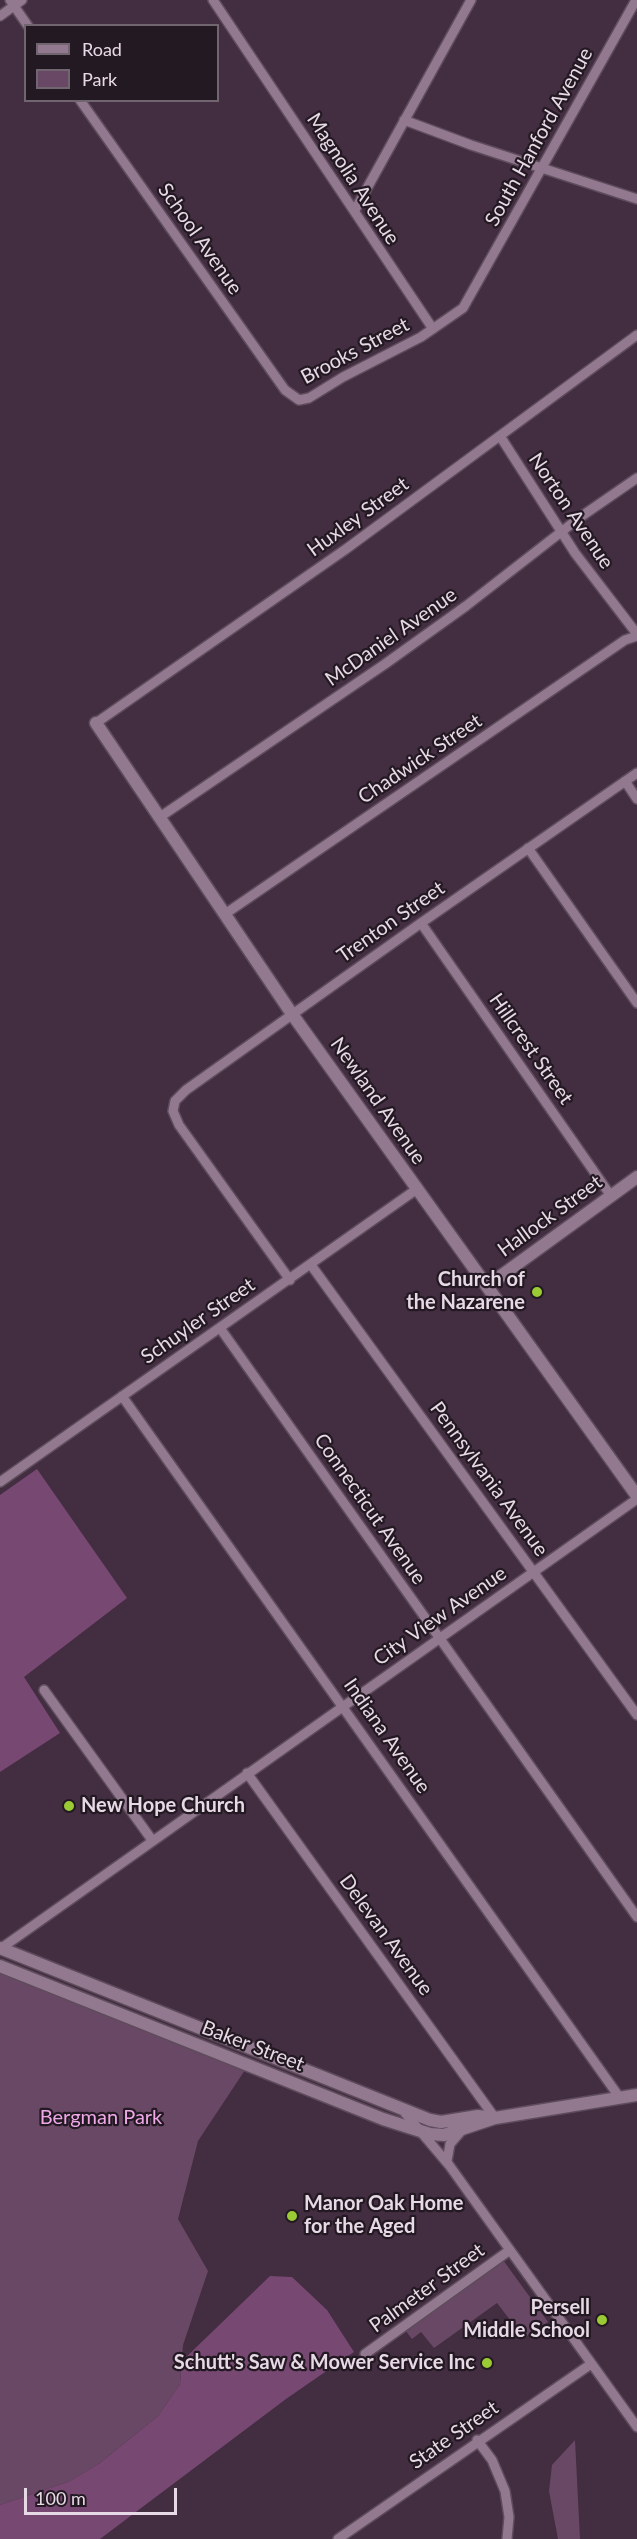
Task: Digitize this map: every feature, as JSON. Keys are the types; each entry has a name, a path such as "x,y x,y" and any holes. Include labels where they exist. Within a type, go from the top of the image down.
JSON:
{"street":[{"name":"Magnolia Avenue","path":"213,0 355,210 383,259 433,329"},
{"path":"355,210 471,0"},
{"name":"South Hanford Avenue","path":"433,329 463,308 474,291 636,0"},
{"path":"0,16 16,2 27,24"},
{"name":"School Avenue","path":"81,102 292,398"},
{"path":"404,120 471,145 637,199"},
{"name":"Brooks Street","path":"292,398 309,398 433,329"},
{"name":"Huxley Street","path":"96,723 346,549 637,335"},
{"name":"Norton Avenue","path":"500,436 561,532 637,635"},
{"name":"McDaniel Avenue","path":"160,817 385,664 637,478"},
{"name":"Chadwick Street","path":"225,914 607,652 637,635"},
{"name":"Newland Avenue","path":"96,723 292,1014 637,1498"},
{"name":"Trenton Street","path":"290,1280 179,1125 173,1109 175,1101 186,1090 292,1014 637,773"},
{"path":"625,781 637,799"},
{"path":"528,848 637,1003"},
{"name":"Hillcrest Street","path":"421,923 611,1196"},
{"name":"Hallock Street","path":"487,1286 637,1178"},
{"name":"Schuyler Street","path":"0,1482 417,1190"},
{"name":"Pennsylvania Avenue","path":"311,1265 637,1715"},
{"name":"Connecticut Avenue","path":"220,1328 637,1917"},
{"name":"Indiana Avenue","path":"122,1396 620,2098"},
{"name":"City View Avenue","path":"0,1948 637,1498"},
{"path":"44,1690 152,1840"},
{"name":"Delevan Avenue","path":"247,1773 495,2118"},
{"name":"Baker Street","path":"0,1948 393,2105 441,2122 478,2116 495,2118"},
{"name":"Baker Street","path":"0,1966 194,2045 424,2133 444,2135 495,2118 637,2096"},
{"path":"393,2105 410,2117 447,2162 637,2427"},
{"path":"447,2162 450,2144 464,2129"},
{"name":"Palmeter Street","path":"365,2354 510,2250"},
{"name":"State Street","path":"339,2539 477,2440 591,2364"},
{"path":"477,2440 492,2460 505,2491 509,2517 507,2539"}],"green space":[{"name":"Bergman Park","path":"0,1970 247,2067 198,2141 178,2219 208,2271 183,2345 180,2384 158,2416 100,2463 70,2481 0,2505"},
{"path":"503,2260 548,2322 524,2338 497,2303 434,2348 421,2332 412,2339 405,2330"},
{"path":"575,2440 580,2539 558,2539 549,2491 552,2465"}],"shaded area":[{"path":"37,1469 127,1598 24,1677 60,1733 0,1772 0,1495"},
{"path":"270,2276 292,2277 327,2310 354,2352 286,2399 100,2539 0,2539 0,2505 70,2481 100,2463 158,2416 180,2384 182,2361"}],"place":[{"name":"Church of the Nazarene","path":"537,1292"},
{"name":"New Hope Church","path":"69,1806"},
{"name":"Manor Oak Home for the Aged","path":"292,2216"},
{"name":"Persell Middle School","path":"602,2320"},
{"name":"Schutt's Saw & Mower Service Inc","path":"487,2363"}]}
